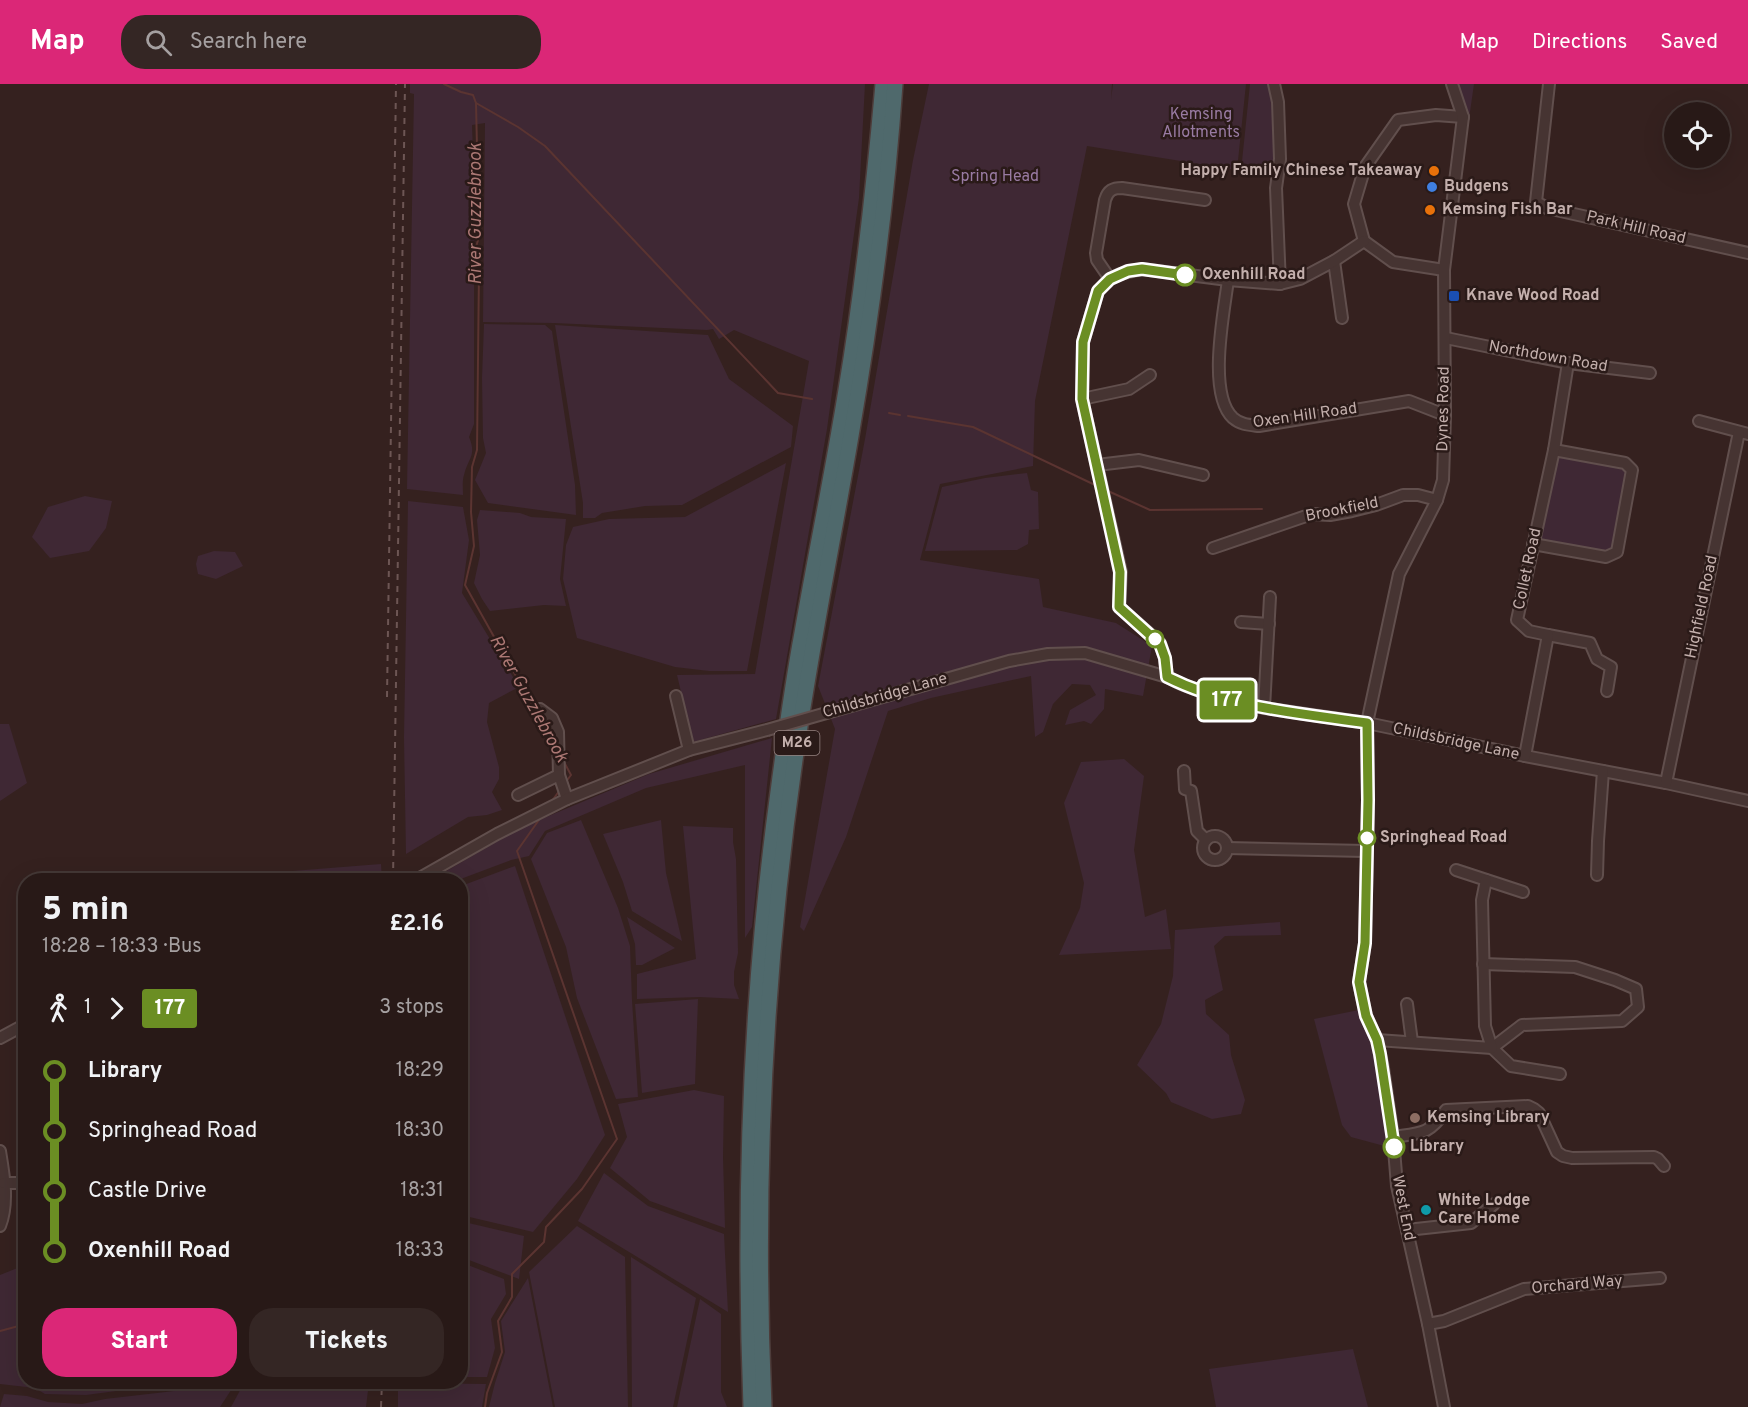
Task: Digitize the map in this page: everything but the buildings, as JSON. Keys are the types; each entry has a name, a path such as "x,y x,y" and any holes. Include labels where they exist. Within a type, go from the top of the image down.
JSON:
{"highway":[{"name":"M26","path":"752,1407 748,1287 749,1151 753,1048 765,896 794,683 858,313 883,84"},
{"name":"M26","path":"764,1407 761,1330 761,1175 765,1072 776,918 785,832 807,678 851,439 868,330 886,189 895,84"}],"street":[{"path":"1274,84 1278,102 1280,159 1276,188 1280,284"},
{"name":"Dynes Road","path":"1367,723 1399,574 1437,500 1443,480 1446,338 1444,270 1463,117 1452,84"},
{"name":"Park Hill Road","path":"1549,84 1536,202 1546,208 1748,253"},
{"path":"1444,270 1393,262 1364,241 1354,204 1365,167 1398,120 1436,115 1463,117"},
{"path":"1110,279 1097,260 1096,253 1108,192 1113,188 1122,188 1205,200"},
{"path":"1167,677 1165,658 1160,644 1119,607 1120,572 1082,399 1084,338 1098,291 1110,279 1128,271 1142,269 1280,284 1300,279 1334,261 1364,241"},
{"path":"1334,261 1342,318"},
{"name":"Oxen Hill Road","path":"1228,280 1220,338 1220,386 1224,405 1232,417 1239,422 1259,426 1409,401 1445,415"},
{"name":"Northdown Road","path":"1446,338 1568,363 1650,373"},
{"name":"Collet Road","path":"1548,635 1529,630 1517,620 1554,450 1568,363"},
{"path":"1082,399 1129,389 1150,375"},
{"path":"1698,421 1743,433"},
{"name":"Highfield Road","path":"1666,783 1743,433"},
{"path":"1533,544 1606,557 1617,552 1632,471 1625,463 1554,450"},
{"path":"1097,465 1139,460 1203,475"},
{"name":"Brookfield","path":"1213,548 1312,514 1345,513 1403,495 1418,495 1437,500"},
{"path":"1264,708 1270,597"},
{"path":"1241,622 1269,624"},
{"path":"1525,756 1548,635 1590,643 1597,659 1611,668 1607,691"},
{"name":"Childsbridge Lane","path":"428,873 497,834 567,799 689,750 837,711 986,667 1048,654 1085,653 1167,677 1224,700 1367,723 1748,801"},
{"path":"676,696 689,750"},
{"path":"540,709 552,718 558,732 559,775 567,799"},
{"name":"West End","path":"1367,723 1365,943 1359,982 1366,1016 1377,1040 1383,1068 1393,1137 1397,1186 1444,1407"},
{"path":"1184,771 1185,789 1191,791 1197,831 1206,840"},
{"path":"1598,875 1603,771"},
{"path":"518,795 559,775"},
{"path":"1212,836 1220,837 1226,842 1227,848 1223,857 1211,860 1205,855 1203,847 1206,840 1212,836"},
{"path":"1227,848 1366,851"},
{"path":"1456,870 1523,892"},
{"path":"1485,880 1482,900 1485,1026 1492,1048 1511,1066 1560,1074"},
{"path":"1377,1040 1492,1048 1522,1025 1622,1021 1638,1007 1636,989 1575,967 1483,964"},
{"path":"1407,1004 1412,1042"},
{"path":"0,1038 18,1028"},
{"path":"1393,1137 1423,1133 1436,1124 1446,1110 1528,1106 1539,1113 1557,1152 1563,1156 1572,1158 1662,1158"},
{"path":"0,1151 5,1209 0,1226"},
{"path":"3,1180 18,1182"},
{"path":"1407,1230 1471,1223 1494,1204"},
{"name":"Orchard Way","path":"1428,1324 1444,1321 1524,1289 1660,1278"}],"green space":[{"path":"410,84 865,84 859,198 827,429 776,719 693,742 677,675 755,674 809,361 734,330 719,339 713,329 483,322 485,123 472,125 476,236 470,252 474,280 474,424 469,437 472,453 463,477 463,495 407,489 414,94 410,93"},
{"name":"Spring Head","path":"929,84 1112,84 1111,100 1113,84 1246,84 1237,170 1087,146 1035,401 1033,466 940,484 920,560 1039,579 1043,607 1116,623 1152,646 1143,696 1105,689 1104,709 1091,724 1084,721 1065,725 1070,710 1096,695 1090,685 1072,684 1053,704 1043,732 1035,737 1031,676 931,698 888,711 846,837 804,931 800,927 835,729 818,686 865,439 913,160"},
{"path":"1250,84 1271,84 1276,131 1274,178 1241,171"},
{"path":"1454,84 1474,84 1469,119 1466,117"},
{"path":"484,324 545,325 552,331 575,485 576,515 488,503 475,480 486,453 483,438 482,378"},
{"path":"555,325 708,335 729,379 793,426 791,447 682,505 645,506 602,513 595,518 583,518 583,503"},
{"path":"1556,452 1623,465 1630,471 1615,550 1605,554 1536,541"},
{"path":"786,463 747,671 709,671 675,667 577,638 563,579 566,545 573,527 609,519 685,517"},
{"path":"1027,473 1031,490 1038,492 1039,529 1029,530 1028,544 1017,550 925,551 942,487 985,478"},
{"path":"85,496 112,501 106,528 89,551 50,558 32,537 48,507"},
{"path":"408,501 463,507 469,540 462,593 519,687 489,703 487,722 499,767 499,779 492,792 502,810 487,815 468,817 406,854 404,738"},
{"path":"480,510 566,519 560,579 566,606 544,605 490,611 474,583 480,555 477,520"},
{"path":"214,551 235,552 243,566 216,579 198,574 196,564 198,556"},
{"path":"0,724 9,724 27,783 0,801"},
{"path":"772,738 752,927 745,938 745,765 646,788 545,831 529,856 511,860 468,876 468,873 443,873 520,828 649,774"},
{"path":"1124,759 1144,776 1134,850 1145,917 1166,909 1171,949 1059,955 1080,908 1084,883 1064,803 1081,762"},
{"path":"581,820 618,908 630,946 638,1097 616,1099 577,998 566,947 531,859 547,833"},
{"path":"661,820 666,873 682,941 632,911 603,834"},
{"path":"683,826 733,828 738,953 734,985 739,999 700,997 637,999 637,974 696,959"},
{"path":"381,864 382,873 268,873"},
{"path":"515,866 605,1135 577,1179 533,1232 468,1217 468,883"},
{"path":"627,917 675,948 642,965 636,965 635,944"},
{"path":"1280,922 1281,935 1225,936 1214,946 1223,990 1205,1000 1206,1014 1229,1035 1231,1055 1245,1100 1241,1114 1212,1119 1171,1102 1166,1093 1137,1065 1161,1024 1173,976 1175,930"},
{"path":"698,999 695,1084 642,1093 635,1004"},
{"path":"1359,1010 1377,1057 1388,1147 1351,1137 1342,1125 1314,1019"},
{"path":"694,1090 724,1096 725,1228 650,1201 610,1168 627,1137 618,1104"},
{"path":"604,1173 648,1206 724,1234 728,1312 578,1221"},
{"path":"468,1223 524,1236 519,1279 468,1260"},
{"path":"577,1226 625,1257 628,1407 555,1407 529,1272"},
{"path":"631,1257 696,1298 673,1407 632,1407"},
{"path":"468,1265 504,1279 506,1294 491,1319 495,1348 487,1377 468,1377"},
{"path":"18,1268 18,1386 0,1384 0,1275"},
{"path":"528,1278 553,1407 489,1407 505,1352 501,1321"},
{"path":"700,1299 721,1314 721,1392 727,1407 677,1407"},
{"path":"1353,1349 1368,1407 1216,1407 1209,1369"},
{"path":"468,1384 486,1384 482,1407 398,1407 398,1389 468,1389"},
{"path":"37,1389 131,1389 86,1395 45,1394"},
{"path":"192,1389 232,1389 220,1407 0,1407 4,1394 27,1396 48,1402 82,1404 105,1399"},
{"path":"241,1389 368,1389 366,1407 231,1407"}],"waterway":[{"name":"River Guzzlebrook","path":"444,84 473,95 476,103 479,237 475,250 479,270 477,450 472,467 471,512 474,546 465,585 554,744"},
{"path":"476,103 518,127 545,146 778,393 812,399"},
{"path":"889,413 900,415"},
{"path":"908,416 973,427 1095,485"},
{"path":"1108,491 1150,510 1262,509"},
{"name":"River Guzzlebrook","path":"564,762 571,775 565,783"},
{"name":"River Guzzlebrook","path":"551,802 560,790"},
{"name":"River Guzzlebrook","path":"485,1407 487,1393 502,1352 498,1321 512,1297 512,1274 544,1242 546,1227 582,1189 617,1139 517,851 541,817"},
{"path":"0,1331 18,1326"}],"railway":[{"path":"387,697 396,84"},
{"path":"393,873 405,84"},
{"path":"381,1407 382,1389"}],"bus line":[{"name":"177","path":"1185,275 1142,269 1128,271 1110,279 1098,291 1083,342 1082,399 1120,572 1119,607 1160,644 1165,658 1167,677 1181,684 1224,700 1367,723 1365,943 1359,982 1366,1016 1377,1040 1383,1068 1394,1147"}],"place":[{"name":"Happy Family Chinese Takeaway","path":"1434,171"},
{"name":"Budgens","path":"1432,187"},
{"name":"Kemsing Fish Bar","path":"1430,210"},
{"name":"Oxenhill Road","path":"1185,275"},
{"name":"Knave Wood Road","path":"1454,296"},
{"name":"Springhead Road","path":"1367,838"},
{"name":"Kemsing Library","path":"1415,1118"},
{"name":"Library","path":"1394,1147"},
{"name":"White Lodge Care Home","path":"1426,1210"}],"park label":[{"name":"Kemsing Allotments","path":"1201,124"}]}
